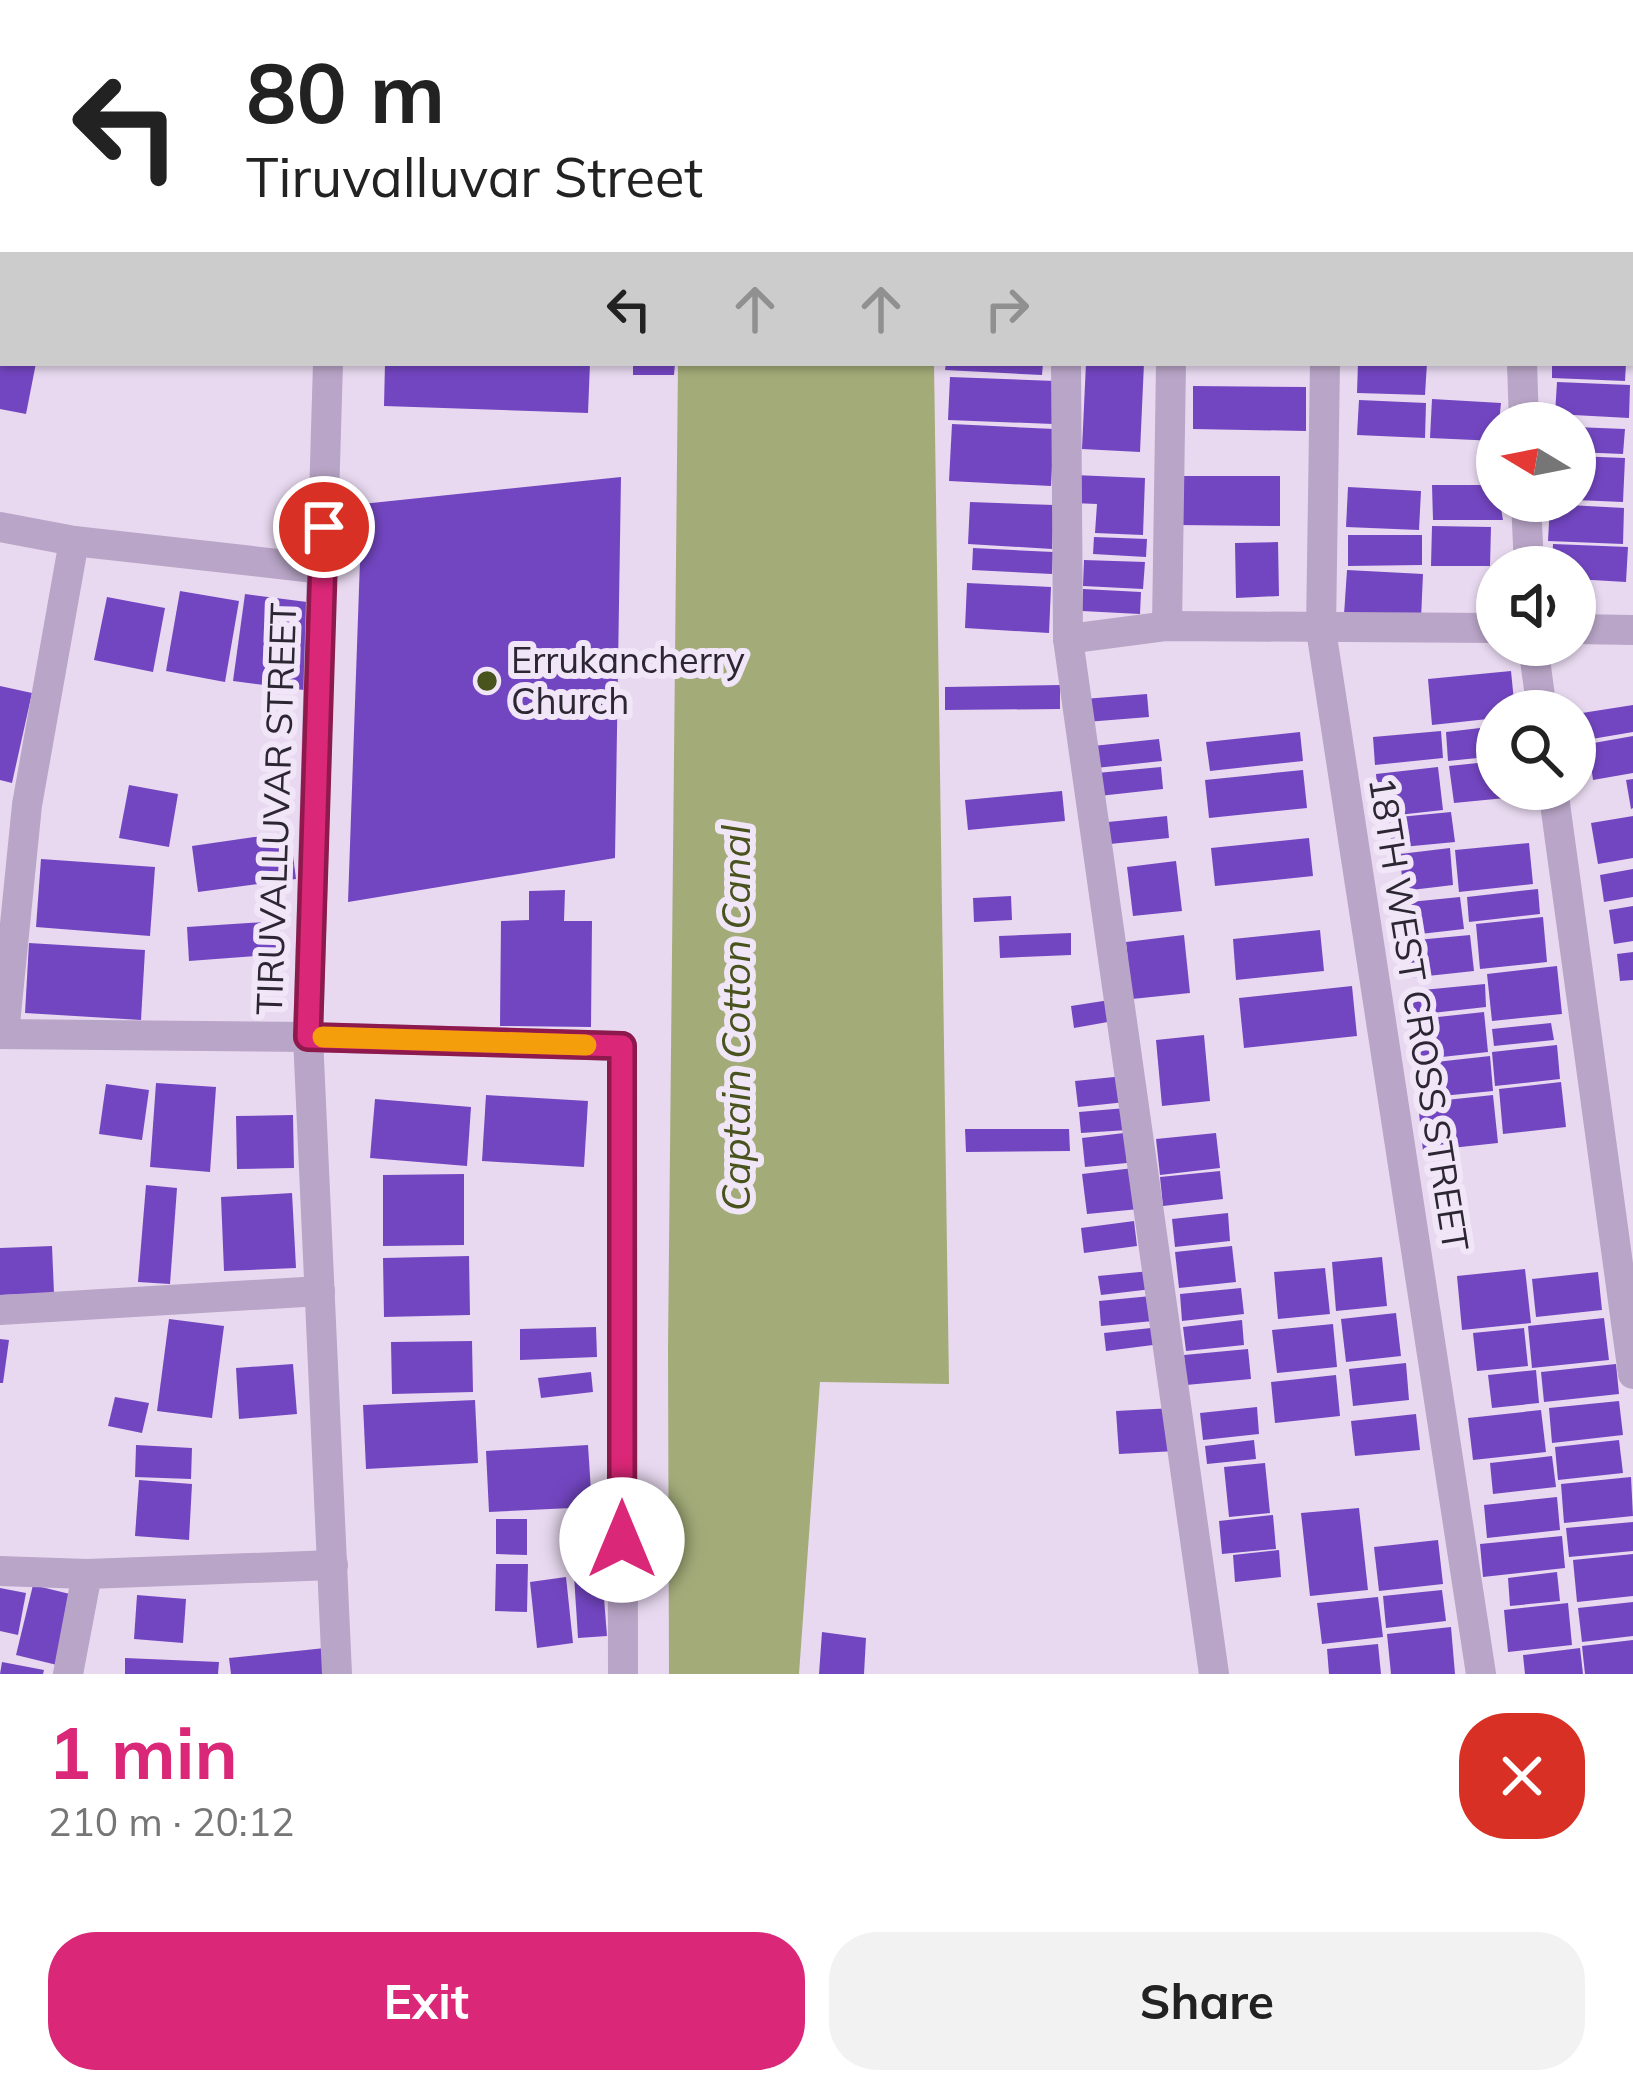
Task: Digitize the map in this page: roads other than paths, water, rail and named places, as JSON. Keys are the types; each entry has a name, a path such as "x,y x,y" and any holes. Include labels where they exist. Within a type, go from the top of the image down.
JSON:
{"street":[{"name":"TIRUVALLUVAR STREET","path":"328,366 308,1037 622,1046 622,1674"},
{"path":"1066,366 1068,639 1215,1668"},
{"path":"1167,626 1171,366"},
{"name":"18TH WEST CROSS STREET","path":"1325,366 1321,630 1481,1674"},
{"path":"1522,366 1523,402"},
{"path":"0,527 74,541 323,569"},
{"path":"74,541 14,801 2,1034 308,1037 337,1674"},
{"path":"1068,639 1167,626 1476,628"},
{"path":"1596,629 1633,630"},
{"path":"1555,810 1633,1374"},
{"path":"0,1310 320,1292"},
{"path":"0,1571 87,1574 333,1565"},
{"path":"68,1674 87,1574"}],"water":[{"name":"Captain Cotton Canal","path":"678,366 934,366 949,1384 820,1382 799,1674 669,1674"}],"place":[{"name":"Errukancherry Church","path":"487,681"}]}
